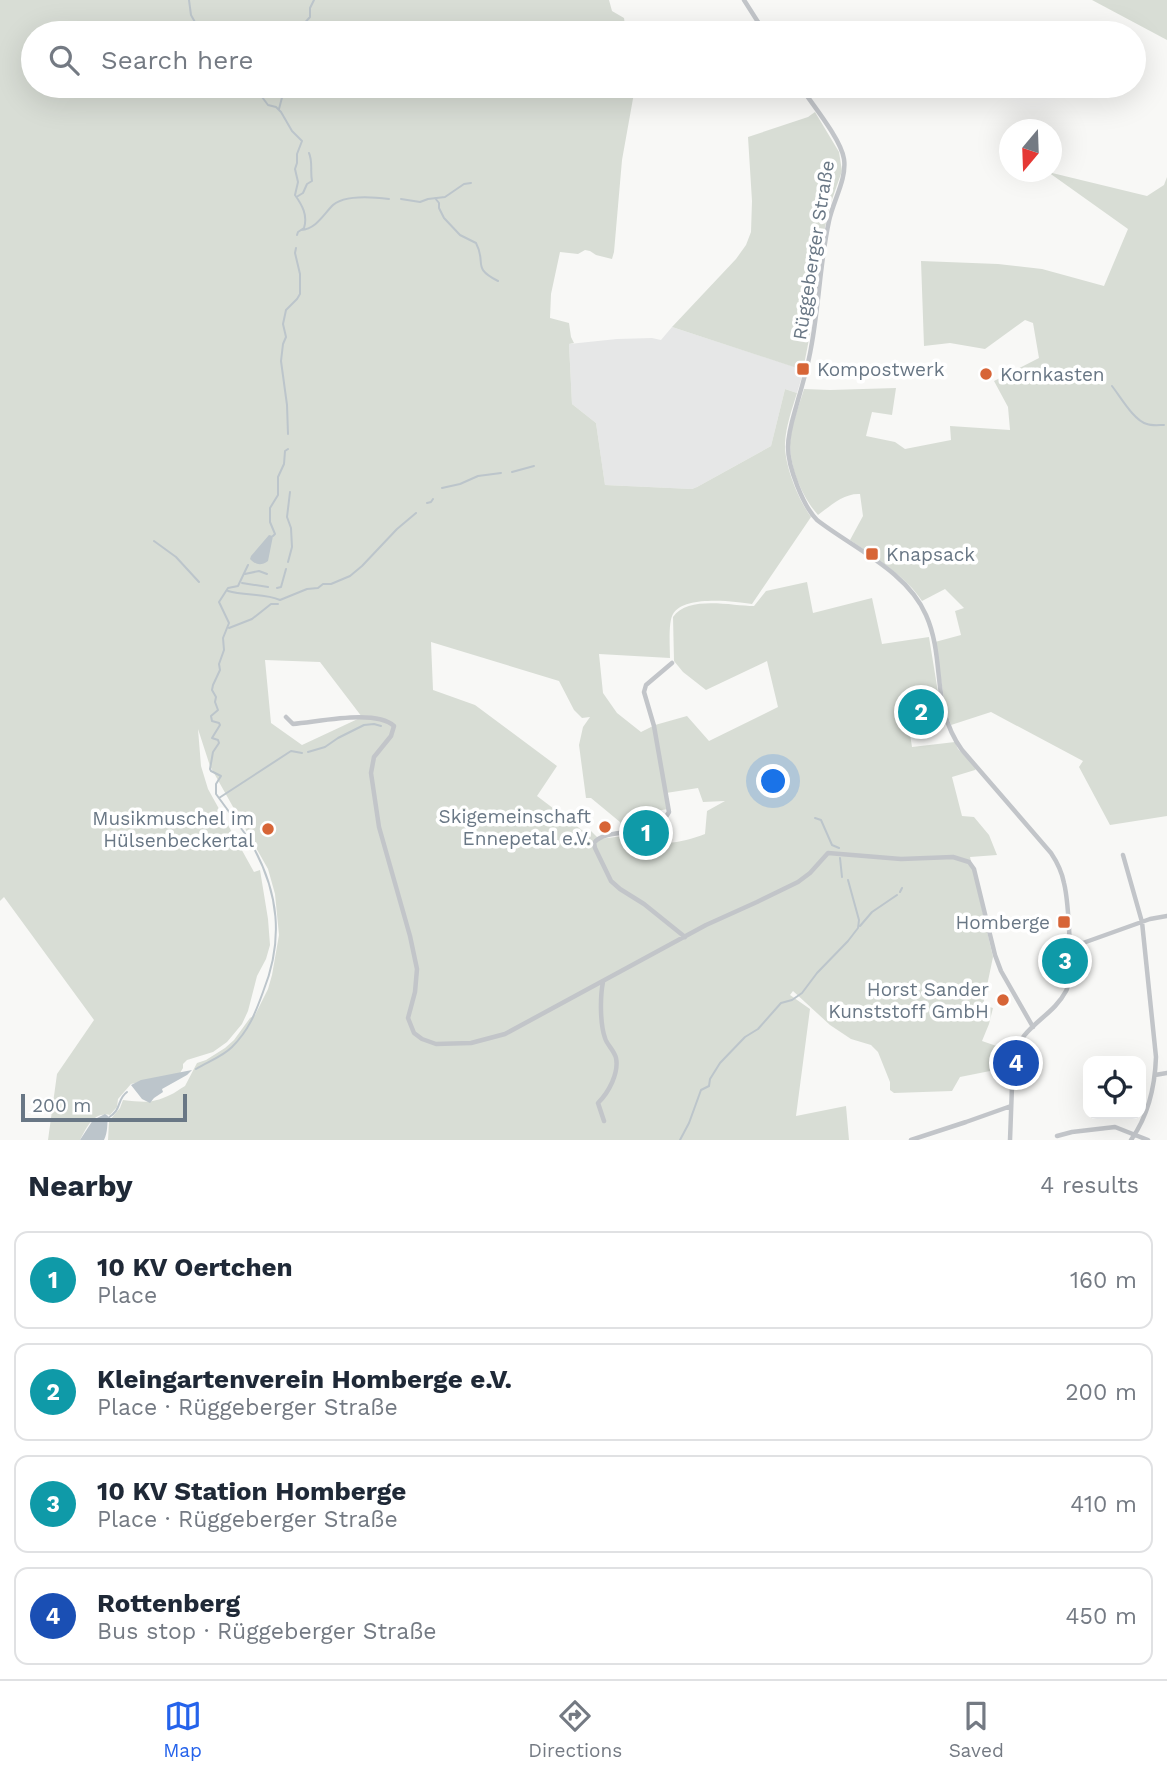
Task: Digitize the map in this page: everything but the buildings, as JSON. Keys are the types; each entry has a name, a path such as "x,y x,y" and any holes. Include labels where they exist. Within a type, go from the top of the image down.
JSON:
{"street":[{"path":"744,0 757,21"},
{"name":"Rüggeberger Straße","path":"808,98 840,147 845,163 828,223 812,345 787,445 794,473 806,505 814,517 876,561 911,591 919,603 927,616 933,638 943,712 954,738 1046,846 1059,865 1066,887 1070,976 1067,991 1015,1048 1010,1140"},
{"path":"672,663 646,685 644,692 654,726 669,812 660,824 635,832 600,836 594,843 594,848 616,886 644,904 685,937"},
{"path":"286,717 293,724 372,718 394,726 391,736 374,757 371,773 379,827 417,968 415,992 408,1018 414,1033 422,1039 436,1044 471,1043 505,1034 685,937 798,882 828,853 901,859 953,857 969,862 974,869 1001,971 1032,1027"},
{"path":"1124,855 1142,922 1156,1057 1156,1075 1144,1116 1133,1137"},
{"path":"1069,948 1167,916"},
{"path":"603,982 601,1007 604,1034 616,1060 608,1091 598,1103 604,1121"},
{"path":"1156,1075 1167,1073"},
{"path":"911,1140 1011,1106"},
{"path":"1057,1136 1106,1127 1122,1129 1133,1137 1148,1140"}],"shaded area":[{"path":"0,0 609,0 612,11 624,21 21,21 21,98 633,98 622,160 612,259 585,250 578,254 560,252 551,294 550,318 569,323 574,343 569,344 572,404 596,423 605,485 692,489 697,487 771,446 785,389 797,393 786,437 785,451 789,471 811,517 752,604 698,602 687,604 673,614 670,623 670,658 599,654 603,693 617,713 641,732 653,726 668,809 638,814 640,833 647,838 663,842 680,841 705,834 707,811 725,801 703,802 698,788 666,793 655,725 687,716 709,741 778,707 767,661 706,690 683,672 674,661 673,617 680,610 699,604 754,606 766,591 807,582 813,613 872,598 882,644 929,637 942,717 908,721 912,747 955,742 958,749 977,768 952,777 962,816 974,817 989,835 997,855 970,857 993,957 983,1005 993,1008 982,1041 1008,1050 1005,1068 960,1077 952,1091 894,1093 890,1090 890,1082 878,1052 871,1045 851,1039 830,1025 793,991 790,995 810,1009 796,1116 846,1106 849,1140 108,1140 109,1121 123,1100 152,1101 172,1094 185,1086 197,1063 206,1060 234,1040 255,1015 272,975 279,935 275,894 268,869 210,766 198,729 201,766 208,789 254,872 260,870 270,945 257,976 248,1011 242,1024 227,1042 213,1052 187,1060 180,1073 131,1084 118,1099 117,1107 110,1115 95,1118 80,1140 48,1140 57,1074 94,1020 4,897 0,901","holes":["431,642 559,681 574,710 582,718 590,717 583,727 579,745 586,798 591,798 620,822 624,836 599,839 591,831 591,837 537,796 557,766 475,705 433,690","265,660 320,662 362,717 302,745 271,723"]},
{"path":"1092,0 1167,0 1167,40 1146,29 1146,21 1131,21"},
{"path":"815,112 839,152 842,171 824,232 803,370 672,327 746,245 751,232 752,201 748,137 808,117"},
{"path":"1062,175 1147,196 1164,185 1167,177 1167,816 1110,825 1079,767 1083,761 991,712 951,725 946,711 935,642 961,635 955,611 964,608 945,589 922,601 899,576 850,540 863,516 860,494 843,498 818,515 798,482 790,443 804,389 896,388 892,415 872,412 866,436 895,442 905,449 951,440 950,426 1010,430 1008,407 994,381 1039,358 1033,323 1025,320 985,349 950,343 924,346 921,261 1042,269 1104,286 1128,229 1062,182"},
{"path":"672,327 804,370 797,393 785,389 771,446 697,487 692,489 605,485 596,423 572,404 569,344 617,339 661,340"},
{"path":"269,535 273,536 268,561 256,564 250,559 251,556"},
{"path":"192,1070 162,1089 163,1092 150,1103 142,1099 131,1085 141,1080"},
{"path":"105,1114 108,1116 104,1140 80,1140 93,1120"}],"waterway":[{"path":"189,0 194,21"},
{"path":"306,21 314,0"},
{"path":"263,98 268,105 281,112 292,131 302,141 295,169 298,182 295,195 304,210 305,223 297,235"},
{"path":"279,109 282,98"},
{"path":"298,196 312,181 309,153"},
{"path":"401,199 420,202 445,197 464,184 471,183"},
{"path":"301,230 314,225 331,207 342,200 358,197 389,199"},
{"path":"435,198 444,218 460,235 476,243 482,268 498,281"},
{"path":"288,434 281,361 286,337 283,324 286,310 300,294 296,248"},
{"path":"1112,386 1142,422 1164,425"},
{"path":"273,536 275,534 270,522 270,508 278,495 278,477 284,464 285,451 288,449"},
{"path":"512,472 534,466"},
{"path":"442,488 478,476 501,473"},
{"path":"288,562 292,547 291,528 287,517 290,492"},
{"path":"427,503 433,499"},
{"path":"228,591 280,600 307,589 331,584 350,576 362,566 416,513"},
{"path":"154,541 176,557 199,582"},
{"path":"246,835 216,794 216,784 221,776 210,769 213,752 219,743 212,738 220,725 212,721 211,716 218,710 212,690 220,670 219,664 224,650 223,638 229,623 219,602 228,588 238,586 248,565"},
{"path":"277,588 281,587 286,569"},
{"path":"245,574 259,571 267,574"},
{"path":"242,583 268,587"},
{"path":"229,628 252,619 271,604 278,604"},
{"path":"308,752 325,747 364,725 381,726"},
{"path":"219,798 291,751 302,753"},
{"path":"815,818 821,820 832,845 839,848"},
{"path":"196,1069 219,1057 238,1041 254,1015 270,973 276,935 273,898 251,843"},
{"path":"840,858 842,877"},
{"path":"680,1140 701,1090 709,1086 710,1079 720,1063 745,1037 758,1029 781,1003 802,993 858,928 859,920 848,880"},
{"path":"900,892 902,888"},
{"path":"860,926 872,912 897,895"},
{"path":"108,1118 116,1111 127,1092"}],"place":[{"name":"Kompostwerk","path":"803,369"},
{"name":"Kornkasten","path":"986,374"},
{"name":"Knapsack","path":"872,554"},
{"name":"Kleingartenverein Homberge e.V.","path":"921,712"},
{"name":"Skigemeinschaft Ennepetal e.V.","path":"605,827"},
{"name":"Musikmuschel im Hülsenbeckertal","path":"268,829"},
{"name":"10 KV Oertchen","path":"646,833"},
{"name":"Homberge","path":"1064,922"},
{"name":"10 KV Station Homberge","path":"1065,961"},
{"name":"Horst Sander Kunststoff GmbH","path":"1003,1000"},
{"name":"Rottenberg","path":"1016,1063"}]}
